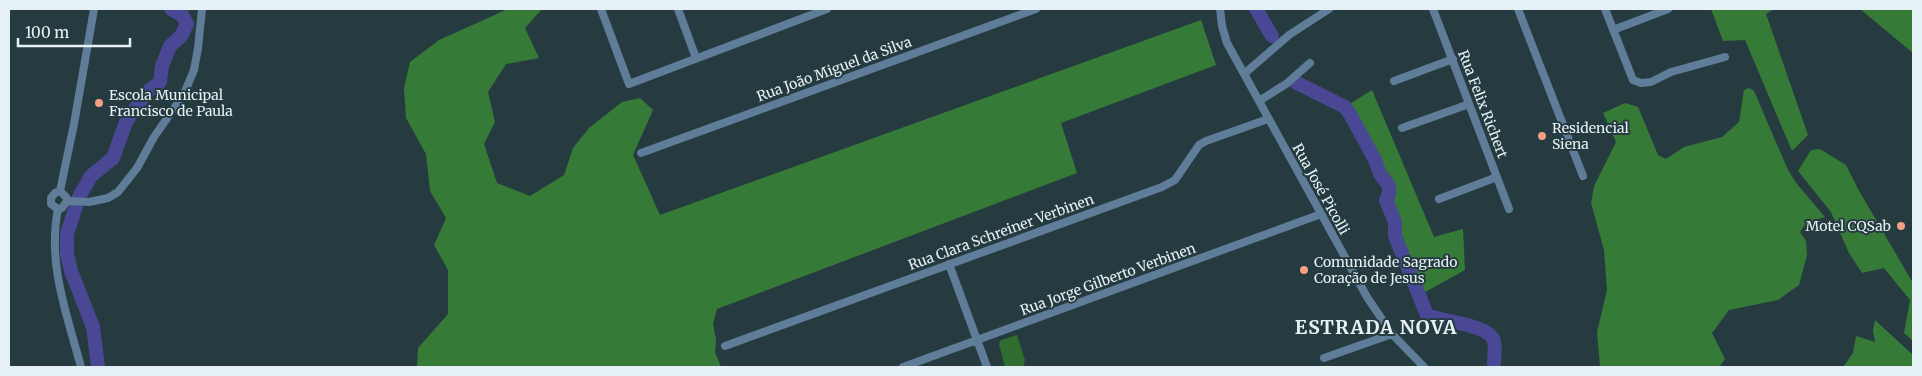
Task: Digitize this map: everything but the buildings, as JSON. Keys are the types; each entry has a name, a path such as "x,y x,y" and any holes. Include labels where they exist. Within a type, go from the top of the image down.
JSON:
{"street":[{"path":"60,191 94,9"},
{"path":"67,201 89,202 108,198 118,192 137,168 154,137 184,94 194,70 202,9"},
{"path":"600,9 629,84 827,9"},
{"path":"678,9 696,58"},
{"name":"Rua João Miguel da Silva","path":"641,153 1036,9"},
{"name":"Rua José Picolli","path":"1220,9 1227,43 1367,297 1392,334 1424,367"},
{"path":"1244,74 1289,35 1329,9"},
{"name":"Rua Felix Richert","path":"1433,9 1510,209"},
{"path":"1518,9 1584,176"},
{"path":"1605,9 1633,80 1641,83 1651,82 1671,72 1725,57"},
{"path":"1614,30 1668,9"},
{"path":"1394,81 1453,59"},
{"path":"1259,101 1286,84 1310,63"},
{"path":"1422,126 1470,106"},
{"path":"1402,128 1470,106"},
{"name":"Rua Clara Schreiner Verbinen","path":"725,346 1162,187 1175,180 1199,145 1268,119"},
{"path":"1440,201 1498,180"},
{"path":"60,191 67,201"},
{"path":"58,209 52,204 51,198 60,191"},
{"path":"58,209 62,208 67,201"},
{"path":"58,209 54,232 55,266 81,367"},
{"name":"Rua Jorge Gilberto Verbinen","path":"903,367 1321,214"},
{"path":"950,264 987,367"},
{"path":"1324,358 1392,334"}],"green space":[{"path":"508,9 542,9 525,28 539,58 506,64 488,92 495,122 484,144 497,183 530,196 564,175 573,148 589,128 622,102 640,98 653,110 633,155 660,215 1201,20 1216,65 1061,123 1077,173 717,309 713,324 716,340 715,352 721,367 417,367 418,348 448,314 448,270 434,245 446,218 430,191 426,154 406,118 404,88 410,62 439,40"},
{"path":"1711,9 1774,9 1766,14 1808,135 1792,151 1745,40 1723,41"},
{"path":"1860,9 1913,9 1913,53"},
{"path":"1749,88 1754,91 1788,170 1797,184 1825,217 1806,223 1800,232 1806,241 1807,255 1799,285 1778,300 1729,310 1712,333 1725,359 1719,367 1600,367 1597,332 1607,290 1604,250 1591,203 1594,186 1616,142 1603,113 1625,103 1638,107 1658,155 1666,159 1684,147 1722,137 1739,122 1744,90"},
{"path":"1372,90 1434,237 1463,229 1465,270 1418,296 1395,236 1395,222 1386,200 1389,194 1389,186 1380,174 1358,127 1345,107"},
{"path":"1820,149 1846,165 1913,283 1913,341 1904,333 1910,300 1884,268 1862,273 1849,253 1831,212 1798,171 1811,150"},
{"path":"1875,320 1913,355 1913,367 1843,367 1853,353 1856,336 1875,342 1873,331"},
{"path":"1017,335 1025,360 1023,367 1005,367 999,344 1001,340"}],"waterway":[{"path":"78,199 91,176 113,158 126,122 146,93 160,82 162,66 170,46 181,36 187,24 182,15 171,9"},
{"path":"1256,9 1272,36"},
{"path":"1295,82 1345,107 1350,114 1375,160 1380,174 1389,186 1389,194 1386,200 1395,222 1395,236 1427,315 1475,327 1490,335 1495,344 1494,364"},
{"path":"76,206 67,234 67,254 71,271 93,327 98,367"}],"place":[{"name":"Escola Municipal Francisco de Paula","path":"99,103"},
{"name":"Residencial Siena","path":"1542,136"},
{"name":"Motel CQSab","path":"1901,226"},
{"name":"Comunidade Sagrado Coração de Jesus","path":"1304,270"}],"district":[{"name":"ESTRADA NOVA","path":"1376,327"}]}
